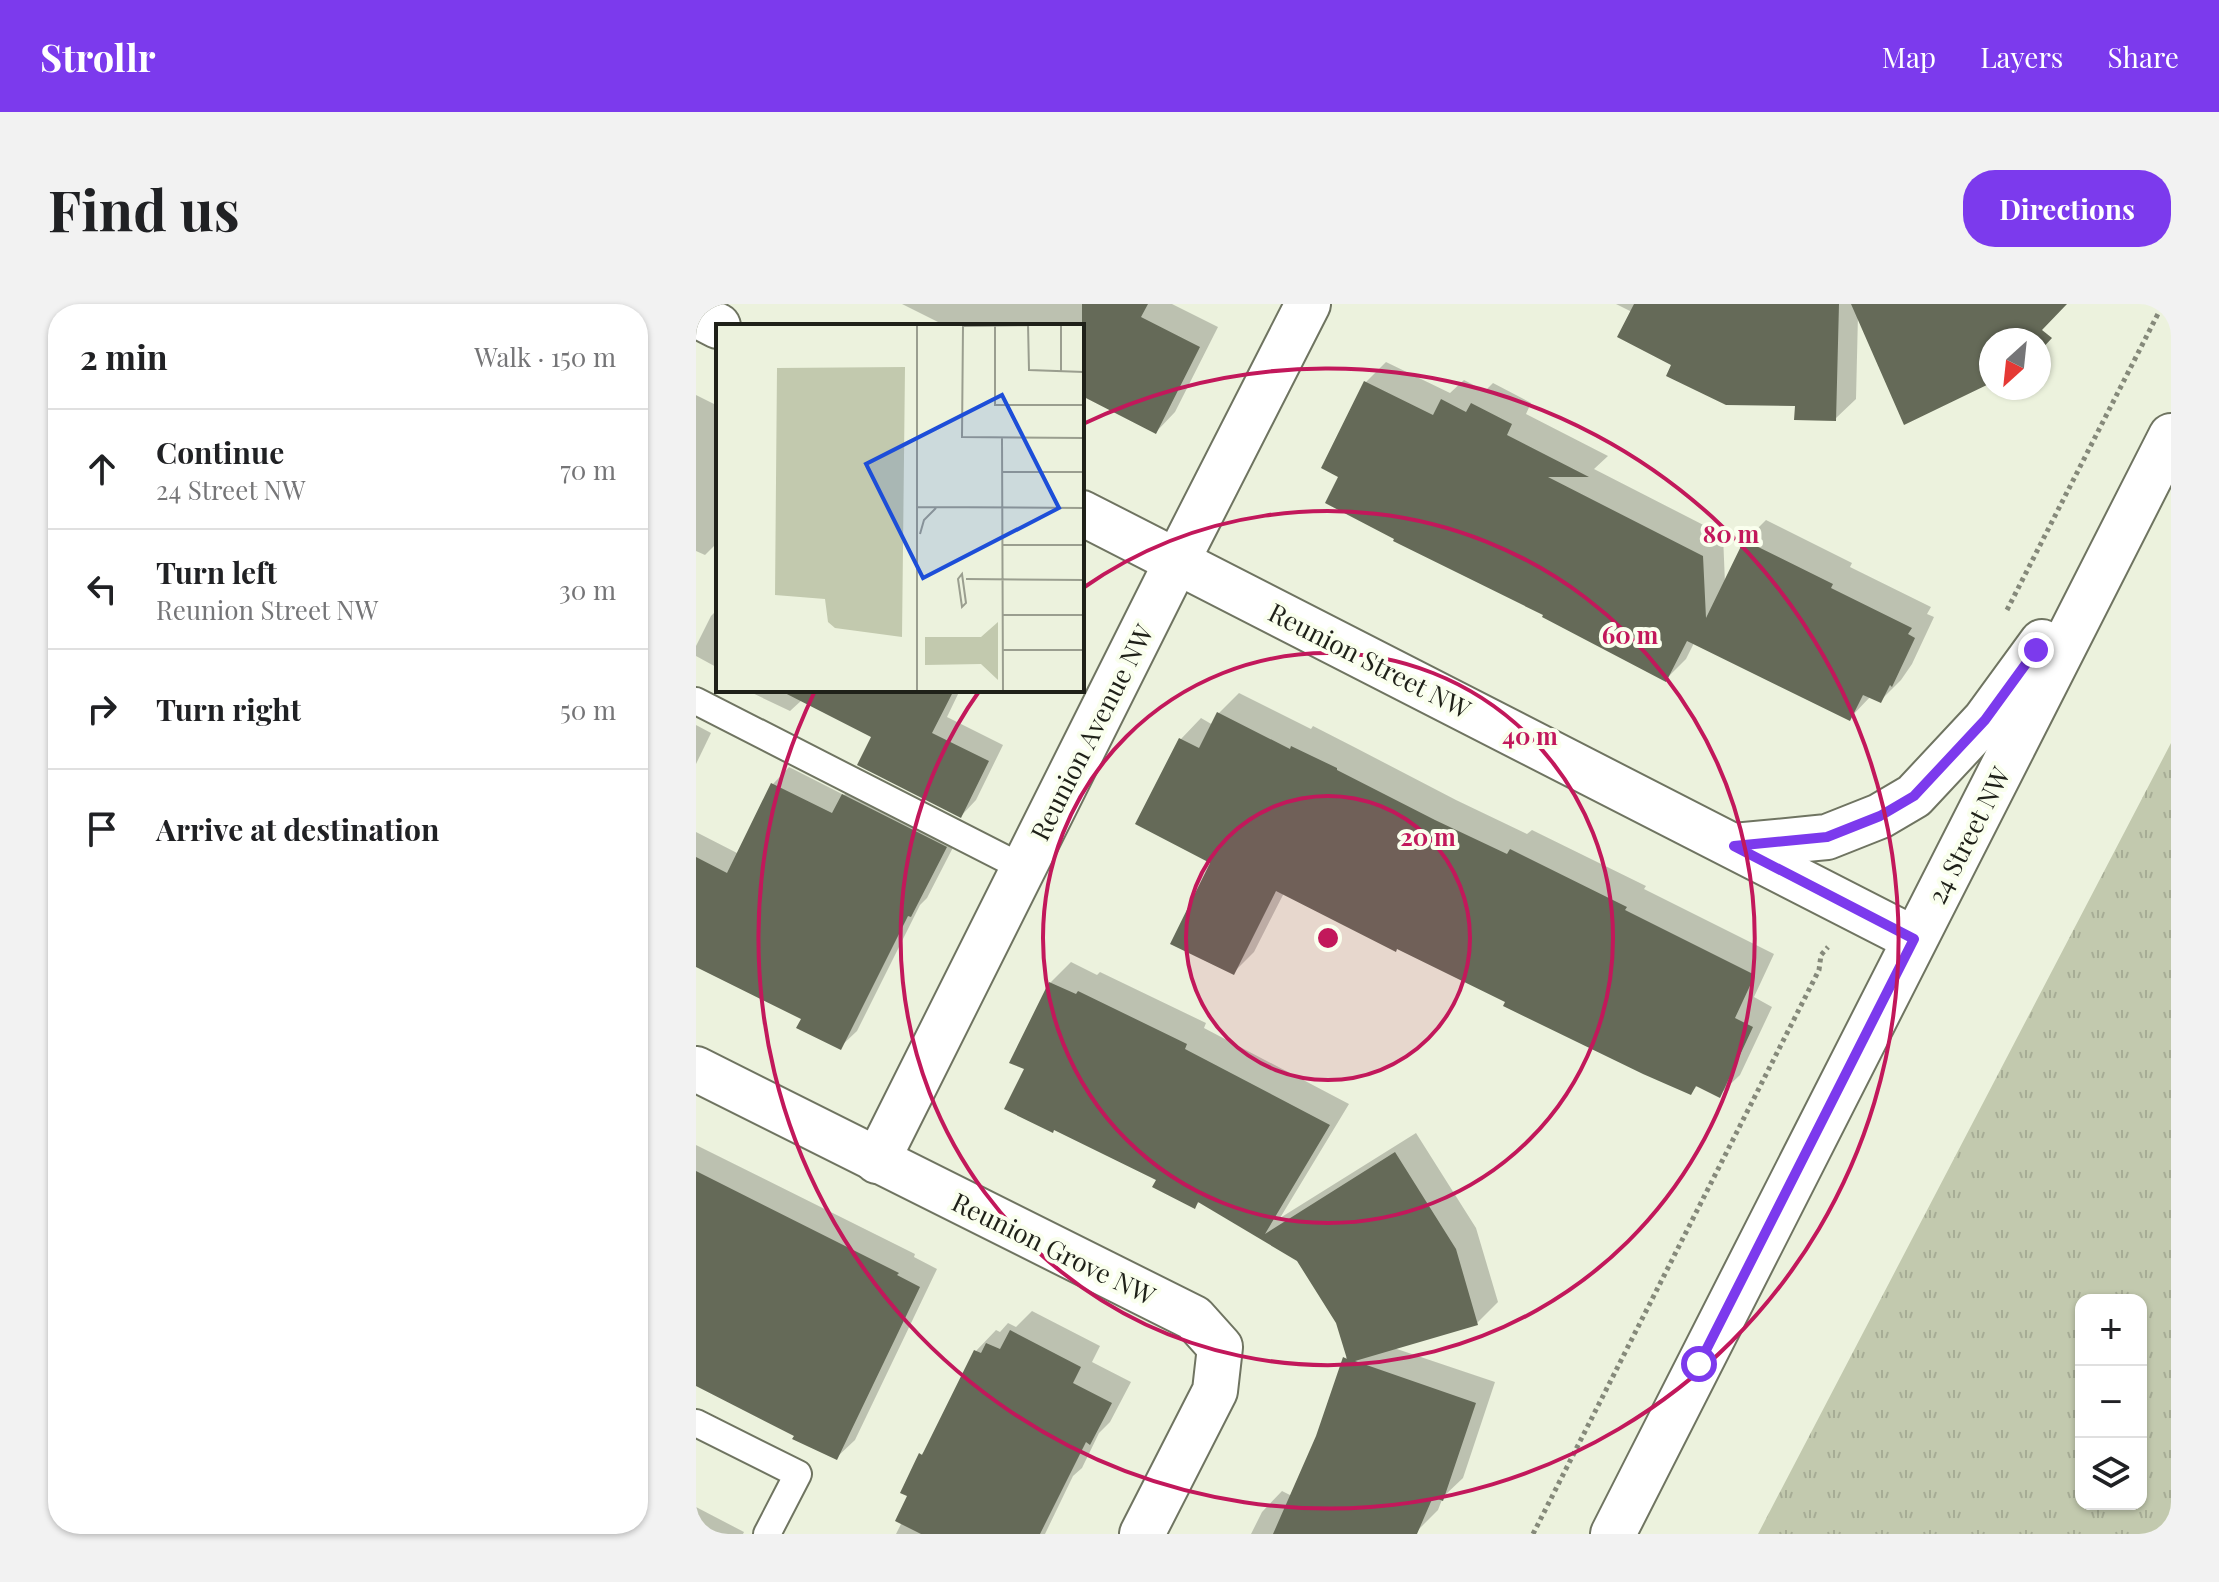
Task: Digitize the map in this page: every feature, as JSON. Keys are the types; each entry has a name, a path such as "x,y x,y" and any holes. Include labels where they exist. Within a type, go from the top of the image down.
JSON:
{"street":[{"name":"Reunion Avenue NW","path":"877,1161 1308,304"},
{"path":"696,315 716,325"},
{"name":"24 Street NW","path":"1613,1534 2171,436"},
{"name":"Reunion Street NW","path":"1084,514 1914,939"},
{"path":"1734,846 1827,837 1880,816 1914,796 1985,720 2122,533"},
{"name":"Reunion Grove NW","path":"696,1069 1194,1318 1220,1347 1215,1391 1142,1534"}],"lane":[{"path":"696,701 1023,868"},
{"path":"696,1423 798,1474 767,1534"}],"path":[{"path":"2000,623 2163,304"},
{"path":"1533,1534 1819,970 1821,955"}],"green space":[{"path":"2171,743 2171,1534 1758,1534"}],"building":[{"path":"1082,304 1148,304 1141,317 1200,347 1156,434 1084,397"},
{"path":"1634,304 1839,304 1836,421 1794,420 1795,406 1726,405 1666,376 1671,365 1617,337"},
{"path":"1851,304 2067,304 2044,328 1979,328 1979,389 1904,425"},
{"path":"1364,381 1433,415 1441,399 1466,412 1471,403 1512,424 1507,435 1589,477 1548,477 1703,556 1706,618 1744,540 1912,628 1908,634 1915,638 1892,687 1890,685 1881,703 1863,695 1850,721 1687,641 1666,682 1325,503 1338,477 1321,468"},
{"path":"783,692 953,692 932,733 989,761 961,818 857,765 871,737"},
{"path":"1217,712 1290,749 1291,746 1337,768 1507,854 1510,849 1755,975 1735,1018 1753,1027 1720,1098 1696,1086 1691,1095 1643,1074 1503,1006 1505,1002 1397,949 1396,952 1276,891 1234,975 1170,944 1210,863 1135,824 1179,738 1199,748"},
{"path":"771,783 832,813 842,794 947,847 911,917 908,916 841,1050 796,1028 801,1019 696,967 696,857 727,873"},
{"path":"1049,982 1076,994 1078,991 1187,1044 1185,1049 1330,1125 1265,1234 1395,1152 1456,1249 1478,1325 1355,1361 1476,1403 1443,1501 1433,1497 1417,1534 1273,1534 1316,1436 1343,1357 1347,1359 1336,1323 1297,1261 1198,1202 1195,1209 1152,1187 1156,1180 1004,1109 1024,1069 1009,1063"},
{"path":"696,1171 899,1273 897,1275 920,1287 837,1460 696,1386"},
{"path":"1010,1330 1081,1367 1073,1383 1112,1403 1090,1445 1086,1442 1040,1534 921,1534 895,1521 907,1496 900,1493 974,1350 981,1353 986,1343 1000,1349"}],"route":[{"path":"1699,1364 1914,939 1734,846 1827,837 1880,816 1914,796 1985,720 2036,650"}]}
